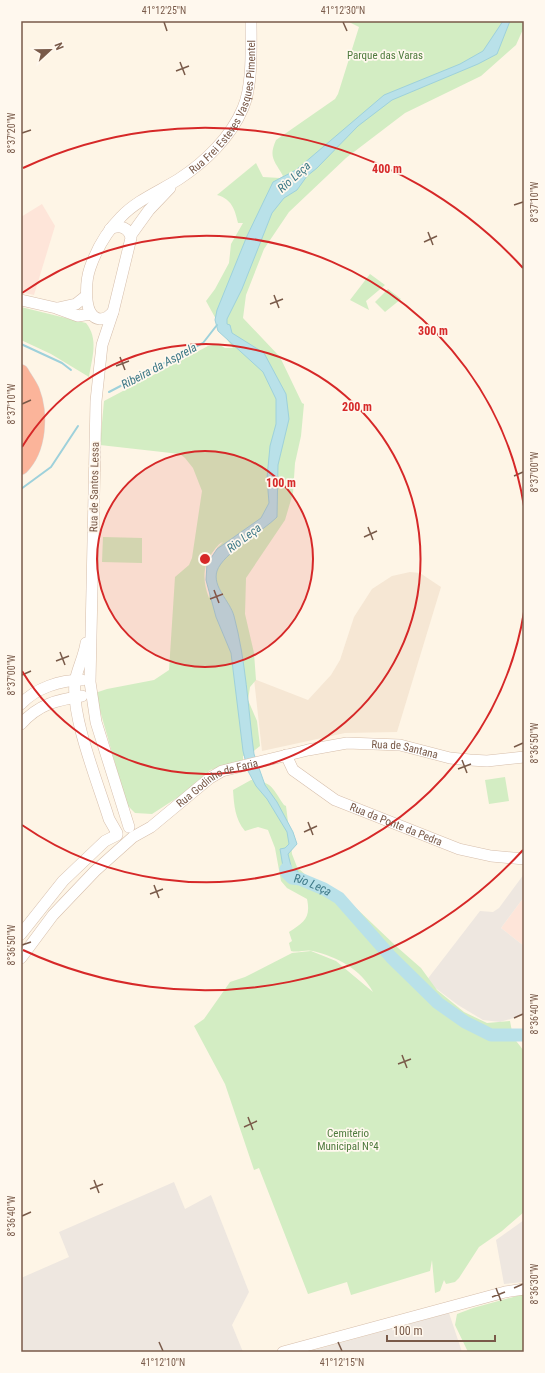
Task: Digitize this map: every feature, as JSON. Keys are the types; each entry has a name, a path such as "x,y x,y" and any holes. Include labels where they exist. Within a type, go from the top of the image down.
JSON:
{"highway":[{"path":"21,372 33,397 36,408 37,430 32,450 21,467"},
{"path":"21,397 25,407 26,420 21,446"}],"main road":[{"name":"Rua Frei Esteves Vasques Pimentel","path":"86,296 89,272 95,253 121,216 143,200 180,178 206,158 220,143 244,107 251,72 251,25"},
{"name":"Rua Frei Esteves Vasques Pimentel","path":"131,235 150,210 180,178"},
{"path":"110,230 120,226 131,235"},
{"name":"Rua de Santos Lessa","path":"130,834 96,722 90,682 96,401 102,345 113,312 131,235"},
{"path":"56,308 68,307 76,304 86,296"},
{"name":"Rua de Santos Lessa","path":"86,296 102,345"},
{"path":"21,300 56,308 78,316 105,318 113,312"},
{"name":"Rua de Santos Lessa","path":"91,630 87,638 84,656 75,680 75,697 88,752 109,819 117,834"},
{"path":"21,704 26,699 42,690 63,681 75,680 90,682"},
{"path":"21,724 34,712 56,700 91,694"},
{"name":"Rua de Santana","path":"286,755 334,745 359,742 400,745 450,758 487,762 524,757"},
{"name":"Rua Godinho de Faria","path":"21,958 76,889 130,834 151,827 210,778 222,771 286,755"},
{"name":"Rua da Ponte da Pedra","path":"286,755 293,770 335,800 459,849 491,856 524,859"},
{"name":"Rua Godinho de Faria","path":"39,934 23,926 63,881 105,841 117,834 122,827 130,834"},
{"path":"283,1352 505,1292 524,1289"}],"shaded area":[{"path":"42,204 55,226 34,295 21,292 21,217"},
{"path":"410,572 420,573 441,587 397,732 345,733 262,751 254,679 308,700 331,675 340,660 354,617 372,589 392,576"},
{"path":"524,874 524,897 501,928 524,946 524,1015 500,1022 483,1020 458,1005 426,981 480,911 493,912 499,908"},
{"path":"524,897 524,946 501,928"},
{"path":"174,1182 185,1209 211,1195 249,1292 232,1325 243,1352 21,1352 21,1278 69,1257 59,1232"},
{"path":"524,1220 524,1282 504,1284 496,1240"},
{"path":"449,1313 462,1352 307,1352"}],"green space":[{"name":"Parque das Varas","path":"347,21 524,21 524,27 516,45 481,76 405,113 346,158 289,212 264,249 246,295 243,318 280,357 302,403 304,404 301,436 295,463 293,493 285,520 246,578 245,614 254,653 256,680 250,687 248,700 257,721 260,746 250,754 243,756 243,760 210,770 183,794 152,814 135,813 127,805 95,693 107,689 154,680 169,670 175,577 189,565 192,558 202,491 193,468 180,454 100,445 104,401 208,346 218,344 225,348 233,348 206,301 215,289 229,263 231,244 243,223 238,223 234,209 229,202 217,195 256,163 263,177 280,178 283,176 275,163 273,155 276,140 335,99 338,94 359,27","holes":["223,542 217,548 209,598 204,575 209,558 218,545"]},
{"path":"370,274 385,285 366,301 369,310 350,300"},
{"path":"388,289 401,299 385,312 375,302"},
{"path":"21,307 86,323 90,329 94,349 89,377 51,354 21,340"},
{"path":"103,537 142,538 142,563 102,562"},
{"path":"505,777 509,801 489,804 485,780"},
{"name":"Cemitério Municipal Nº4","path":"251,780 268,784 286,806 292,854 297,867 320,889 337,894 355,907 421,968 437,990 464,1012 487,1023 510,1021 513,1037 524,1051 524,1212 502,1231 479,1247 455,1282 446,1284 444,1280 440,1291 435,1293 432,1260 430,1271 351,1295 347,1282 308,1294 259,1168 254,1170 225,1084 194,1026 204,1019 230,982 245,977 292,953 311,951 336,961 373,992 362,977 348,965 313,951 308,950 296,952 291,951 289,943 292,941 289,932 305,919 308,911 307,899 287,888 281,881 275,848 268,830 258,827 245,831 239,822 233,790"},
{"path":"524,1294 524,1352 468,1352 455,1325 457,1314"}],"water":[{"path":"503,21 510,21 497,54 478,64 392,100 358,126 317,168 307,176 297,190 284,198 272,213 242,289 227,319 227,324 230,325 232,333 264,353 286,394 289,419 278,465 277,517 227,557 217,571 216,577 219,588 232,610 238,633 244,667 254,754 265,785 277,802 293,832 297,844 288,854 292,870 298,871 297,883 285,879 280,849 285,848 289,844 287,832 267,799 256,786 248,771 243,751 231,653 216,617 206,580 207,564 217,549 261,518 269,503 267,478 270,446 276,424 276,399 263,372 218,331 215,320 217,310 247,236 273,182 296,170 384,95 460,64 483,51"}],"waterway":[{"name":"Ribeira da Asprela","path":"109,392 203,343 217,325"},
{"path":"21,344 62,363 71,370"},
{"name":"Ribeira da Asprela","path":"21,489 51,467 78,426"},
{"name":"Rio Leça","path":"286,869 287,873 292,878 300,879 324,889 339,898 391,957 438,1003 465,1022 491,1035 524,1035"}]}
